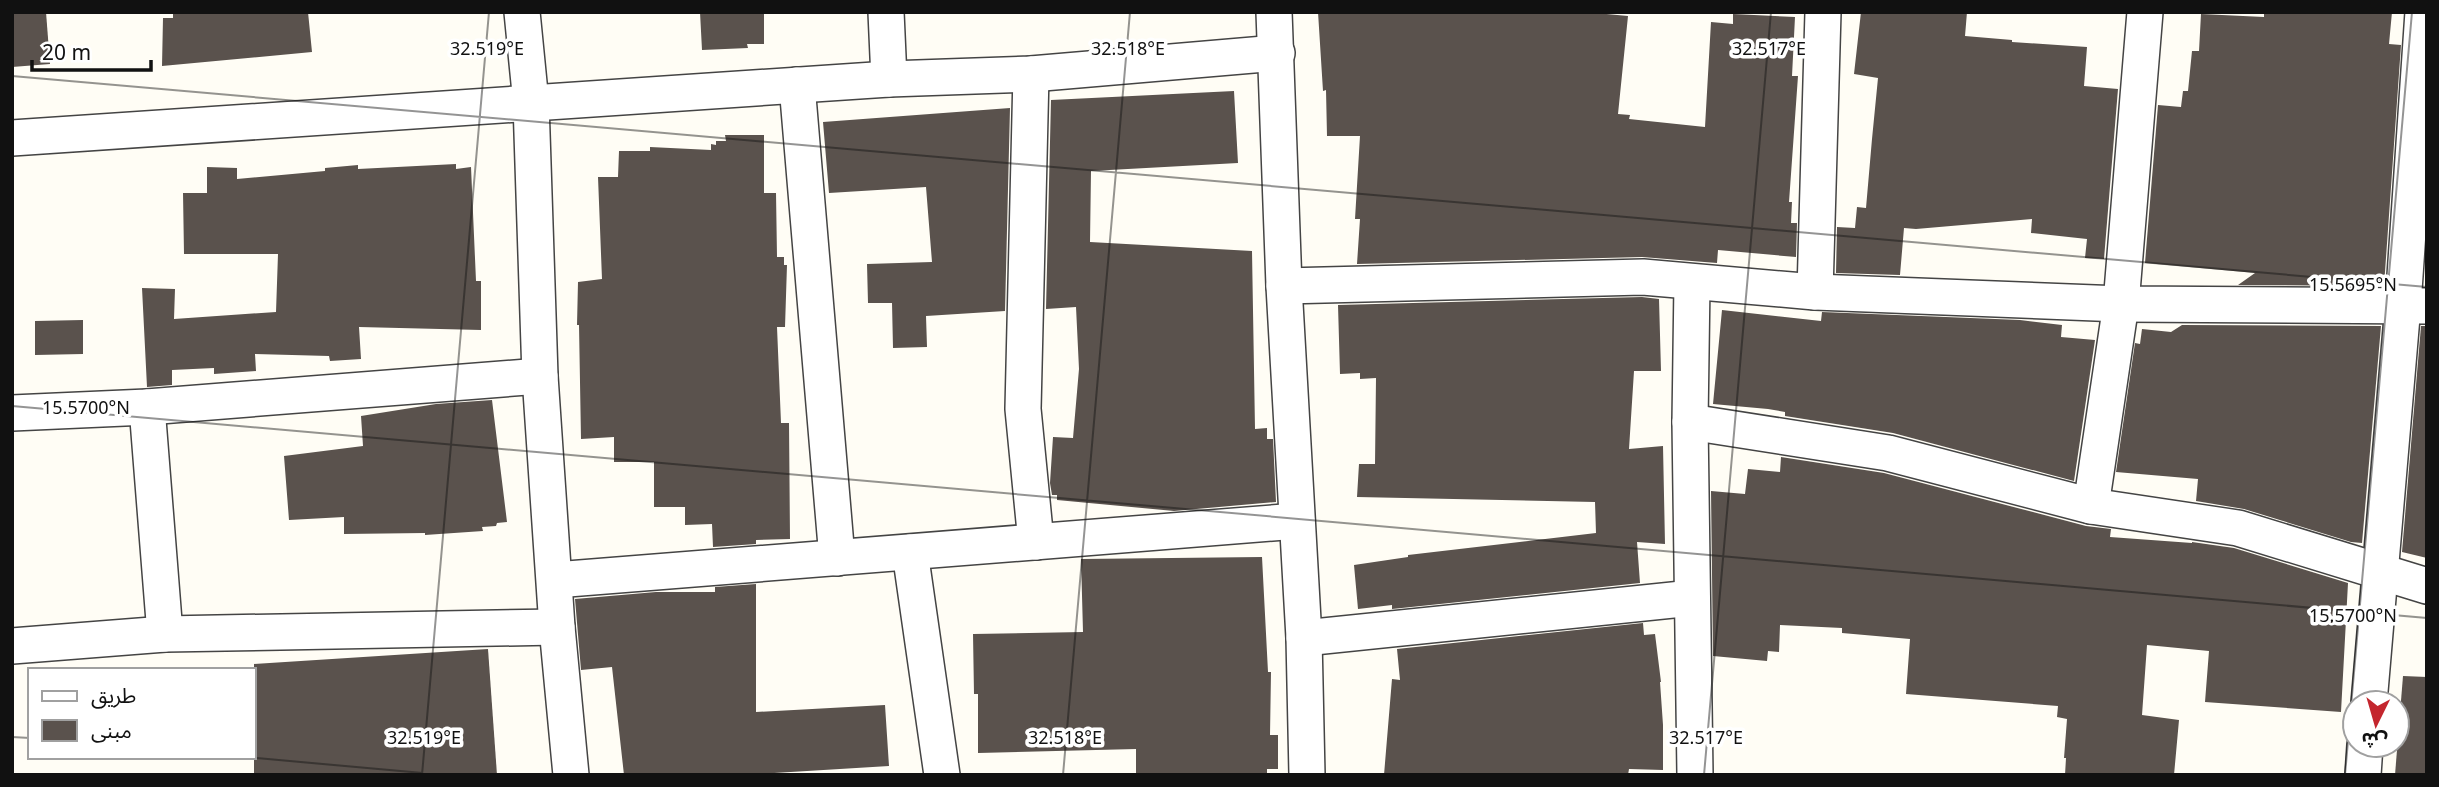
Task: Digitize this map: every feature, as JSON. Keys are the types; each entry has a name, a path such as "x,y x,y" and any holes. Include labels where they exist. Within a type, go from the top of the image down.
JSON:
{"street":[{"path":"522,12 531,103 540,376 557,627 571,775"},
{"path":"886,12 889,79"},
{"path":"1274,12 1278,53 1284,286 1304,638 1307,775"},
{"path":"1815,292 1823,12"},
{"path":"2091,506 2121,304 2145,12"},
{"path":"2370,689 2380,572 2415,305 2423,12"},
{"path":"12,138 889,79 1031,74 1278,53"},
{"path":"1031,74 1023,409 1036,542"},
{"path":"797,85 837,558"},
{"path":"1284,286 1643,277 1815,292 2121,304 2415,305"},
{"path":"1692,283 1690,422 1695,775"},
{"path":"12,413 147,408 540,376"},
{"path":"147,408 165,634"},
{"path":"1690,422 1888,453 2091,506 2238,528 2427,586"},
{"path":"555,580 1297,521"},
{"path":"910,552 942,775"},
{"path":"1304,638 1692,598"},
{"path":"12,646 165,634 557,627"}],"building":[{"path":"12,12 46,12 50,64 12,67"},
{"path":"308,12 312,52 162,66 163,18 173,18 173,14"},
{"path":"700,12 764,12 764,44 747,44 748,48 702,50"},
{"path":"1318,12 1585,12 1628,16 1618,114 1630,115 1629,119 1705,127 1711,22 1733,24 1733,14 1795,17 1792,76 1798,76 1789,202 1792,202 1791,223 1797,223 1796,257 1718,250 1717,263 1642,257 1357,264 1360,219 1355,219 1360,136 1327,136 1326,90 1323,91"},
{"path":"1861,12 1967,12 1965,36 2087,47 2084,86 2118,89 2104,259 2085,258 2087,239 2031,233 2032,219 1904,228 1900,275 1836,273 1837,227 1855,228 1857,207 1866,208 1878,78 1854,74"},
{"path":"2264,12 2392,12 2389,44 2401,45 2384,286 2238,285 2255,273 2145,263 2158,105 2181,107 2183,91 2188,91 2192,51 2199,51 2201,14 2264,17"},
{"path":"1234,91 1238,163 1091,171 1090,242 1252,251 1255,429 1267,428 1267,439 1273,439 1276,502 1174,511 1057,500 1057,495 1052,495 1050,483 1053,437 1073,438 1079,369 1076,307 1046,309 1051,100"},
{"path":"1010,108 1005,311 926,316 927,347 893,348 892,303 868,303 867,264 932,262 926,187 829,193 823,122"},
{"path":"725,135 764,135 764,193 776,193 777,257 784,257 784,265 787,265 785,327 777,327 781,423 789,423 790,539 756,540 756,544 713,547 712,524 685,525 685,507 654,507 654,462 614,462 614,437 581,439 578,282 602,279 598,177 618,177 619,151 650,151 650,147 711,150 711,144 716,145 716,141 726,141"},
{"path":"456,164 456,169 471,167 476,281 481,281 481,330 359,327 361,359 330,361 329,356 255,354 256,371 214,374 214,368 172,370 172,385 147,387 142,288 175,289 174,319 276,312 278,254 184,254 183,193 207,193 207,167 237,168 237,179 325,171 325,168 358,165 358,169"},
{"path":"1642,297 1659,299 1661,371 1634,371 1629,449 1663,446 1665,544 1637,542 1640,583 1392,609 1392,605 1358,609 1354,565 1408,555 1596,533 1595,502 1357,497 1359,464 1375,464 1376,378 1360,379 1360,373 1340,374 1338,305"},
{"path":"1722,310 1821,321 1822,312 2020,320 2062,325 2061,337 2095,340 2074,481 1893,433 1785,416 1785,412 1768,409 1713,404"},
{"path":"83,320 83,354 35,355 35,321"},
{"path":"2182,325 2381,326 2362,543 2244,509 2196,501 2198,479 2116,472 2135,343 2140,344 2142,329 2171,332"},
{"path":"2421,326 2427,326 2427,558 2402,552"},
{"path":"492,400 507,522 482,527 483,531 425,535 344,534 344,517 289,520 284,456 363,446 361,416 436,404"},
{"path":"1781,457 1884,473 2086,526 2111,529 2110,537 2192,542 2234,548 2348,583 2341,712 2205,702 2209,651 2147,645 2142,715 2179,720 2174,775 2065,775 2067,719 2057,717 2058,706 1906,694 1910,639 1842,633 1842,628 1780,625 1779,652 1768,651 1767,661 1713,656 1711,491 1745,494 1748,469 1780,472"},
{"path":"1262,557 1268,672 1271,672 1270,735 1278,735 1278,769 1267,769 1267,775 1136,775 1136,749 978,753 978,694 974,694 973,634 1083,632 1081,559"},
{"path":"756,584 756,712 885,705 889,766 742,775 624,775 612,667 581,670 575,599 656,592 715,592 715,587"},
{"path":"1643,623 1644,635 1655,634 1661,682 1663,770 1629,769 1628,775 1384,775 1392,679 1400,680 1397,649"},
{"path":"488,649 497,775 254,775 254,664"},
{"path":"2403,676 2427,677 2427,775 2395,775 2396,759 2411,759 2411,689 2402,689"}]}
